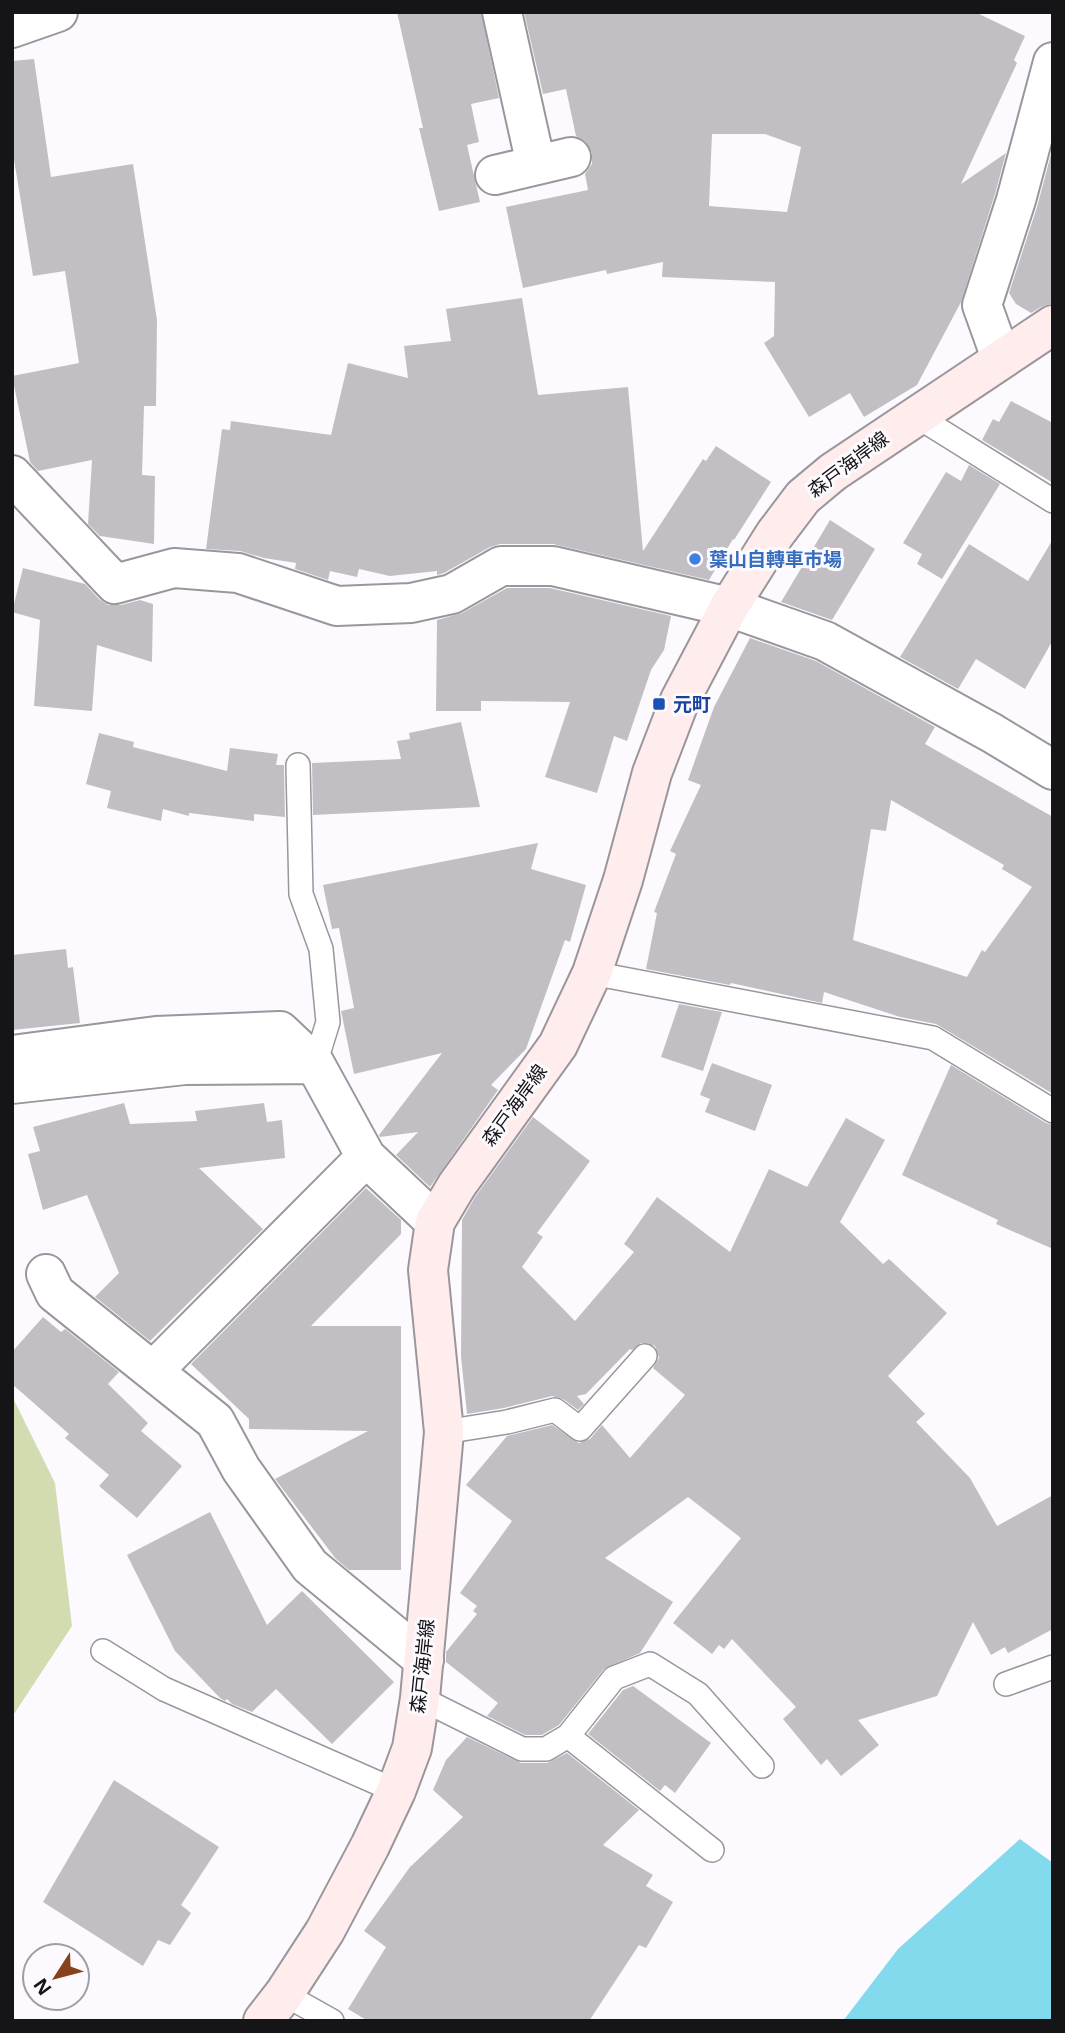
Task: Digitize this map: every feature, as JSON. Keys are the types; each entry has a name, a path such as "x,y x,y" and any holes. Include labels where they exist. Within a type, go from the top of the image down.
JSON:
{"main road":[{"name":"森戸海岸線","path":"274,2007 325,1931 370,1846 396,1791 412,1748 421,1698 444,1432 428,1270 435,1222 457,1185 558,1045 593,973 623,880 652,773 680,700 729,607 775,534 803,497 833,472 1053,325"}],"street":[{"path":"12,28 58,12"},
{"path":"495,175 553,161 502,12"},
{"path":"1001,358 982,305 1016,200 1053,62"},
{"path":"12,475 115,584 174,568 237,573 337,606 411,603 452,594 501,566 553,566 729,607 825,641 992,733 1053,770"},
{"path":"12,1055 156,1036 280,1031 315,1064 366,1157 435,1222"},
{"path":"12,1084 185,1065 315,1064"},
{"path":"153,1371 366,1157"},
{"path":"46,1273 55,1293 215,1421 241,1469 310,1566 424,1660"}],"lane":[{"path":"915,415 1053,501"},
{"path":"298,765 301,894 321,949 328,1022 315,1064"},
{"path":"593,973 933,1038 1053,1111"},
{"path":"444,1432 507,1422 555,1410 580,1429 645,1356"},
{"path":"103,1651 164,1689 396,1791"},
{"path":"421,1698 522,1749 546,1749 568,1736 614,1678 650,1664 698,1694 762,1766"},
{"path":"1006,1684 1053,1667"},
{"path":"568,1736 712,1850"},
{"path":"274,2007 332,2021"}],"green space":[{"path":"12,1396 55,1483 72,1626 12,1717"}],"water":[{"path":"1020,1839 1053,1863 1053,2021 843,2021 898,1949"}],"building":[{"path":"397,12 481,12 499,98 471,104 479,142 467,145 480,202 439,211 419,128 423,128"},
{"path":"524,12 975,12 1025,36 1014,60 1017,63 961,184 1006,153 961,302 917,385 864,417 850,393 809,417 764,343 774,336 775,282 662,277 663,262 607,274 606,270 523,288 506,207 588,190 585,174 592,164 592,153 586,142 576,136 566,89 543,94","holes":["712,134 765,134 801,147 787,212 709,206"]},
{"path":"34,59 51,177 133,164 157,320 156,406 144,406 142,475 155,476 154,544 100,536 88,524 92,460 38,471 30,462 12,376 79,363 65,271 33,276 12,147 12,61"},
{"path":"1053,147 1053,303 1031,313 1016,304 1009,293"},
{"path":"522,298 538,395 628,387 643,551 703,459 706,461 716,446 771,482 709,580 553,544 500,544 437,575 437,571 390,576 359,569 357,577 330,571 328,580 295,569 296,563 240,551 206,549 222,429 230,430 231,421 331,435 348,363 408,378 404,346 451,341 446,309"},
{"path":"1011,401 1053,423 1053,483 982,440 993,419 999,422"},
{"path":"969,465 1000,484 942,579 917,564 922,554 903,543 946,472 961,481"},
{"path":"830,520 875,549 832,620 781,602"},
{"path":"1053,539 1053,640 1025,689 976,659 958,689 900,657 969,544 1028,581"},
{"path":"23,568 85,584 108,605 140,600 153,604 152,662 97,645 92,711 34,706 40,620 12,612"},
{"path":"507,588 550,588 671,616 664,650 651,670 627,741 614,736 597,793 545,777 570,702 481,701 481,711 436,711 437,620 462,613"},
{"path":"750,638 816,661 935,727 925,744 1053,817 1053,1094 936,1024 900,1017 824,992 822,1003 731,983 730,985 646,969 657,913 654,912 676,854 670,851 701,785 688,780 714,707","holes":["891,800 1004,865 1002,869 1032,887 985,952 982,950 967,977 853,940 871,829 886,831"]},
{"path":"461,722 480,807 313,815 312,763 401,759 397,741 410,739 409,733"},
{"path":"99,733 134,742 133,747 227,771 230,748 278,754 276,765 284,765 285,817 254,814 254,821 189,813 189,816 163,809 161,821 107,808 111,791 86,784"},
{"path":"538,843 531,869 586,885 570,942 565,940 526,1049 491,1085 498,1090 430,1187 396,1155 418,1132 379,1135 442,1053 354,1074 341,1011 354,1008 339,928 332,929 323,885"},
{"path":"66,949 68,968 73,967 80,1023 12,1030 12,955"},
{"path":"679,1004 722,1012 703,1071 661,1057"},
{"path":"712,1063 772,1085 755,1131 705,1112 710,1099 700,1095"},
{"path":"951,1065 1053,1125 1053,1249 996,1224 998,1220 902,1175"},
{"path":"124,1103 130,1124 197,1121 195,1111 264,1103 267,1122 282,1120 285,1158 199,1168 263,1229 150,1341 95,1297 119,1273 87,1195 43,1210 28,1154 40,1151 33,1127"},
{"path":"533,1117 590,1161 537,1233 543,1237 522,1267 575,1321 634,1252 624,1244 657,1197 730,1252 769,1169 807,1187 846,1118 885,1140 840,1222 883,1264 889,1259 947,1313 888,1376 925,1414 916,1422 970,1478 997,1526 1053,1495 1053,1629 1008,1653 1005,1647 991,1655 973,1622 937,1696 858,1720 879,1745 841,1776 827,1759 821,1765 783,1719 796,1707 732,1639 724,1649 719,1645 712,1654 673,1623 741,1538 688,1497 605,1558 673,1602 640,1653 604,1669 559,1725 542,1735 525,1735 487,1716 498,1703 446,1662 446,1652 477,1614 473,1611 477,1606 460,1593 512,1521 466,1485 507,1436 552,1425 579,1443 590,1439 602,1425 630,1458 685,1395 653,1368 659,1358 655,1346 641,1343 630,1349 586,1394 577,1396 584,1404 578,1410 563,1399 552,1396 467,1414 461,1357 462,1220 475,1197"},
{"path":"366,1188 401,1220 401,1234 311,1326 401,1326 401,1570 349,1570 336,1559 275,1479 368,1431 249,1429 249,1419 191,1364"},
{"path":"43,1317 61,1332 65,1329 119,1372 108,1384 148,1423 141,1431 182,1466 137,1518 99,1486 109,1475 65,1438 69,1434 12,1384 12,1352"},
{"path":"210,1512 267,1625 302,1591 394,1682 332,1744 276,1689 252,1712 220,1698 175,1651 127,1555"},
{"path":"633,1686 711,1743 675,1793 665,1785 660,1791 588,1734 623,1690"},
{"path":"467,1737 521,1763 547,1763 567,1753 639,1810 603,1845 653,1875 646,1886 673,1902 646,1948 639,1945 589,2021 368,2021 348,2009 386,1947 364,1931 410,1867 463,1817 433,1790 446,1760"},
{"path":"114,1780 219,1847 181,1905 191,1913 170,1945 158,1940 143,1966 43,1902"}],"place":[{"name":"葉山自轉車市場","path":"695,559"},
{"name":"元町","path":"659,704"}]}
